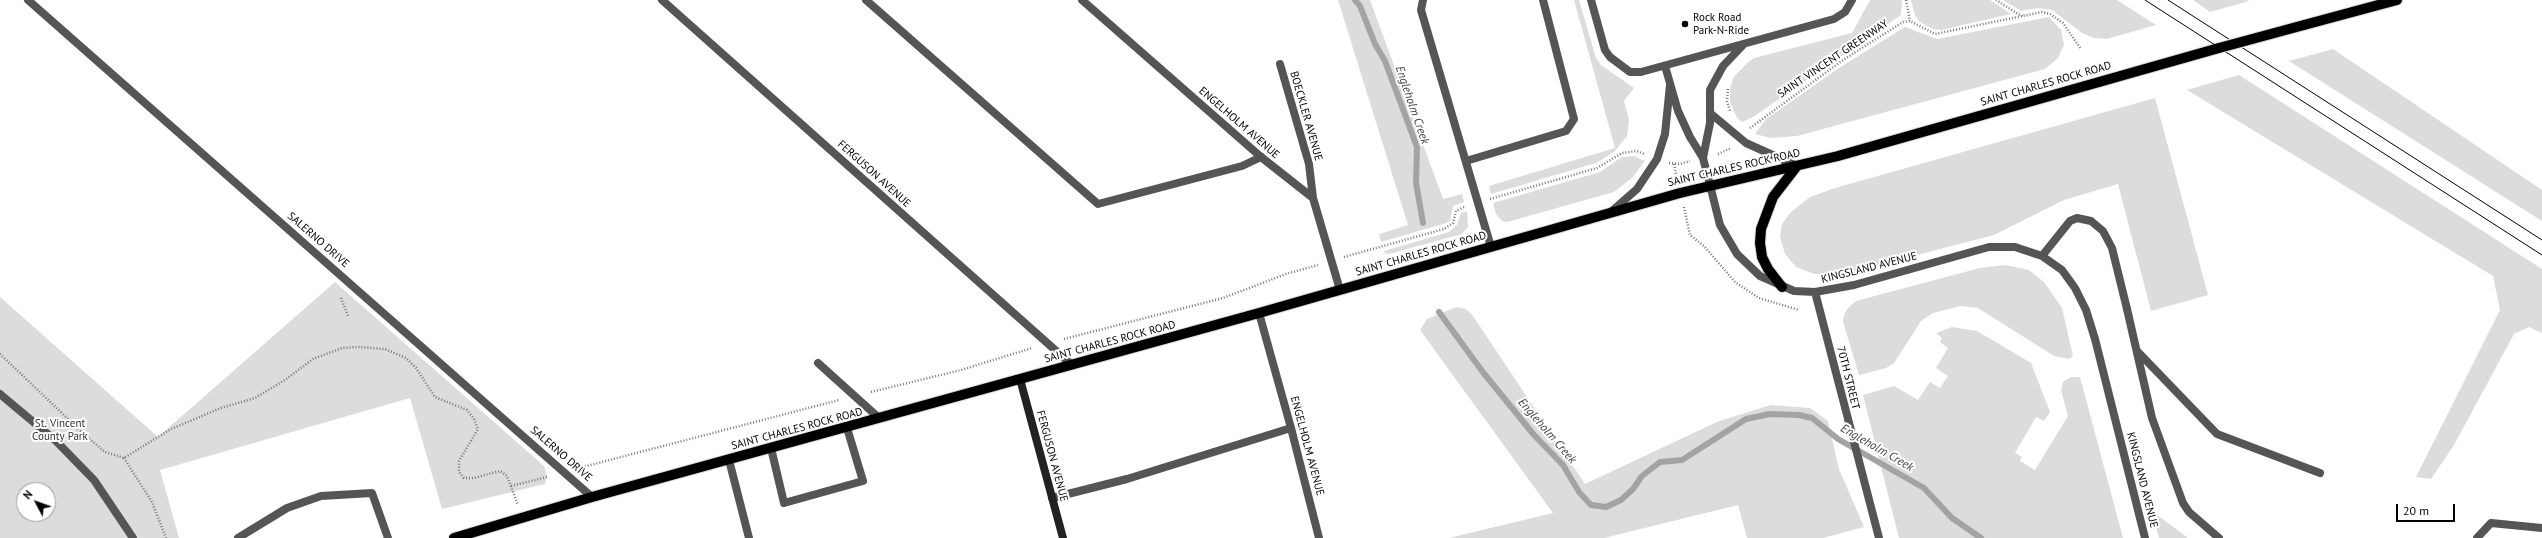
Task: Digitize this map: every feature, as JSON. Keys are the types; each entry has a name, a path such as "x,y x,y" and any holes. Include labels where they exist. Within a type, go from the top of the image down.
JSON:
{"main road":[{"name":"SAINT CHARLES ROCK ROAD","path":"456,538 592,497 1259,314 1710,185 1797,166 2304,25 2377,2 2397,0"},
{"path":"1782,287 1768,269 1762,257 1760,243 1761,229 1773,197 1797,166"}],"street":[{"name":"SALERNO DRIVE","path":"28,0 592,497"},
{"name":"FERGUSON AVENUE","path":"662,0 1072,365"},
{"path":"866,0 1098,204 1242,166 1260,157"},
{"name":"ENGELHOLM AVENUE","path":"1082,0 1260,157 1313,198"},
{"path":"1423,0 1421,10 1491,247"},
{"path":"1466,161 1566,131 1574,119 1542,0"},
{"path":"1591,0 1604,45 1610,57 1630,72 1641,72 1665,66 1834,19 1845,12 1852,0"},
{"path":"1703,158 1709,136 1710,90 1715,79 1733,53 1743,45"},
{"name":"BOECKLER AVENUE","path":"1280,64 1309,164 1313,198"},
{"path":"1665,66 1684,125 1703,158"},
{"path":"1609,214 1637,189 1658,159 1664,134 1670,85"},
{"path":"1710,113 1746,143 1797,166"},
{"name":"KINGSLAND AVENUE","path":"1703,158 1720,225 1734,250 1748,266 1760,276 1794,291 1815,292 1854,285 1990,247 2015,247 2042,256 2062,270 2075,288 2086,310 2146,538"},
{"path":"1313,198 1340,290"},
{"path":"2042,256 2070,221 2077,218 2091,221 2103,231 2112,248 2152,418 2183,503 2219,538"},
{"name":"70TH STREET","path":"1815,292 1880,538"},
{"name":"ENGELHOLM AVENUE","path":"1259,314 1292,428 1320,538"},
{"path":"2137,351 2217,434 2320,473"},
{"path":"818,363 879,418"},
{"name":"FERGUSON AVENUE","path":"1020,379 1063,538"},
{"path":"0,394 56,441 94,480 133,538"},
{"path":"771,448 784,503 863,481 847,428"},
{"path":"1052,498 1127,479 1292,428"},
{"path":"729,460 749,538"},
{"path":"238,538 287,508 321,496 372,493 388,538"},
{"path":"2477,538 2490,523 2542,528"}],"path":[{"path":"1906,0 1910,21 1935,34 2042,12 2057,17 2081,49"},
{"path":"1996,0 2024,16"},
{"name":"SAINT VINCENT GREENWAY","path":"1747,131 1774,108 1842,60 1903,22 1910,21"},
{"path":"1729,82 1727,101 1734,118"},
{"path":"1493,199 1597,168 1622,152 1637,151 1648,156"},
{"path":"1667,162 1674,164 1684,163"},
{"path":"1674,164 1676,174"},
{"path":"1347,256 1444,229 1453,223 1456,211 1465,206"},
{"path":"1223,298 1311,268"},
{"path":"341,298 348,316"},
{"path":"124,458 171,429 221,408 255,398 285,380 313,359 342,348 358,347 385,349 406,358 416,368 435,397 467,410 478,429 459,461 459,472 464,478 474,478 500,471 507,476 523,517"},
{"path":"0,354 86,436 105,452 124,458 152,502 166,538"}],"green space":[{"path":"1338,0 1370,0 1443,199 1462,194 1464,202 1453,206 1450,221 1446,223 1381,242 1379,234 1408,225"},
{"path":"1574,0 1579,0 1596,58 1601,65 1634,88 1624,101 1629,120 1627,136 1614,152 1596,163 1491,194 1489,186 1615,148"},
{"path":"1870,0 1902,0 1901,15 1753,117 1742,122 1737,118 1730,102 1730,90 1733,78 1747,63 1754,58 1852,33"},
{"path":"1911,0 1990,0 2011,14 1941,30 1933,29 1920,22 1915,15"},
{"path":"2003,0 2117,0 2156,25 2107,39 2094,38 2082,33 2052,10 2038,8 2021,11"},
{"path":"2193,0 2247,0 2249,1 2210,12"},
{"path":"2049,17 2061,30 2064,45 2058,58 2045,69 1797,136 1771,138 1755,134 1766,119 1839,68 1905,27 1937,39"},
{"path":"2333,49 2542,190 2542,221 2289,61"},
{"path":"2239,75 2542,269 2542,333 2529,327 2514,334 2454,445 2431,479 2416,477 2500,310 2493,276 2187,90"},
{"path":"2155,98 2208,295 2151,311 2118,184 2064,200 1994,235 1844,274 1814,274 1796,267 1785,254 1780,237 1782,224 1791,212 1810,197 1835,188"},
{"path":"1634,156 1645,161 1633,177 1614,192 1507,222 1502,221 1496,214 1493,203 1600,172 1622,157"},
{"path":"1467,211 1468,227 1462,234 1389,254 1385,253 1384,251 1449,232 1457,225 1461,213"},
{"path":"2005,265 2029,270 2044,282 2062,308 2073,356 2069,359 2054,356 1978,308 1961,306 1933,313 1921,321 1894,363 1886,368 1859,375 1843,322 1844,315 1848,308 1856,301 1980,268"},
{"name":"St. Vincent County Park","path":"335,282 544,466 547,476 545,484 442,509 410,398 160,470 179,538 0,538 0,297 158,437"},
{"path":"1456,307 1466,309 1473,316 1585,484 1719,421 1771,405 1810,408 1828,421 1839,469 1864,527 1823,538 1747,538 1738,505 1604,538 1449,538 1553,513 1420,330 1427,319"},
{"path":"1952,327 1977,331 2031,363 2050,412 2044,421 2036,417 2015,453 2022,457 2020,461 2035,470 2068,416 2061,390 2063,382 2071,377 2080,377 2123,538 1899,538 1863,395 1894,386 1918,400 1930,382 1940,388 1948,376 1936,368 1948,348 1940,342 1942,338 1936,333"},
{"path":"2152,511 2188,538 2159,538"}],"waterway":[{"name":"Engleholm Creek","path":"1355,0 1360,6 1375,44 1385,61 1417,147 1416,183 1423,223"},
{"name":"Engleholm Creek","path":"1439,312 1482,371 1534,435 1563,465 1579,492 1591,505 1606,507 1621,500 1633,489 1642,476 1660,462 1682,460 1746,419 1770,414 1799,415 1812,418 1838,439 1924,488 1952,518 1981,538"}],"tram line":[{"path":"2145,0 2542,255"},
{"path":"2168,0 2542,240"}],"place":[{"name":"Rock Road Park-N-Ride","path":"1685,24"}]}
